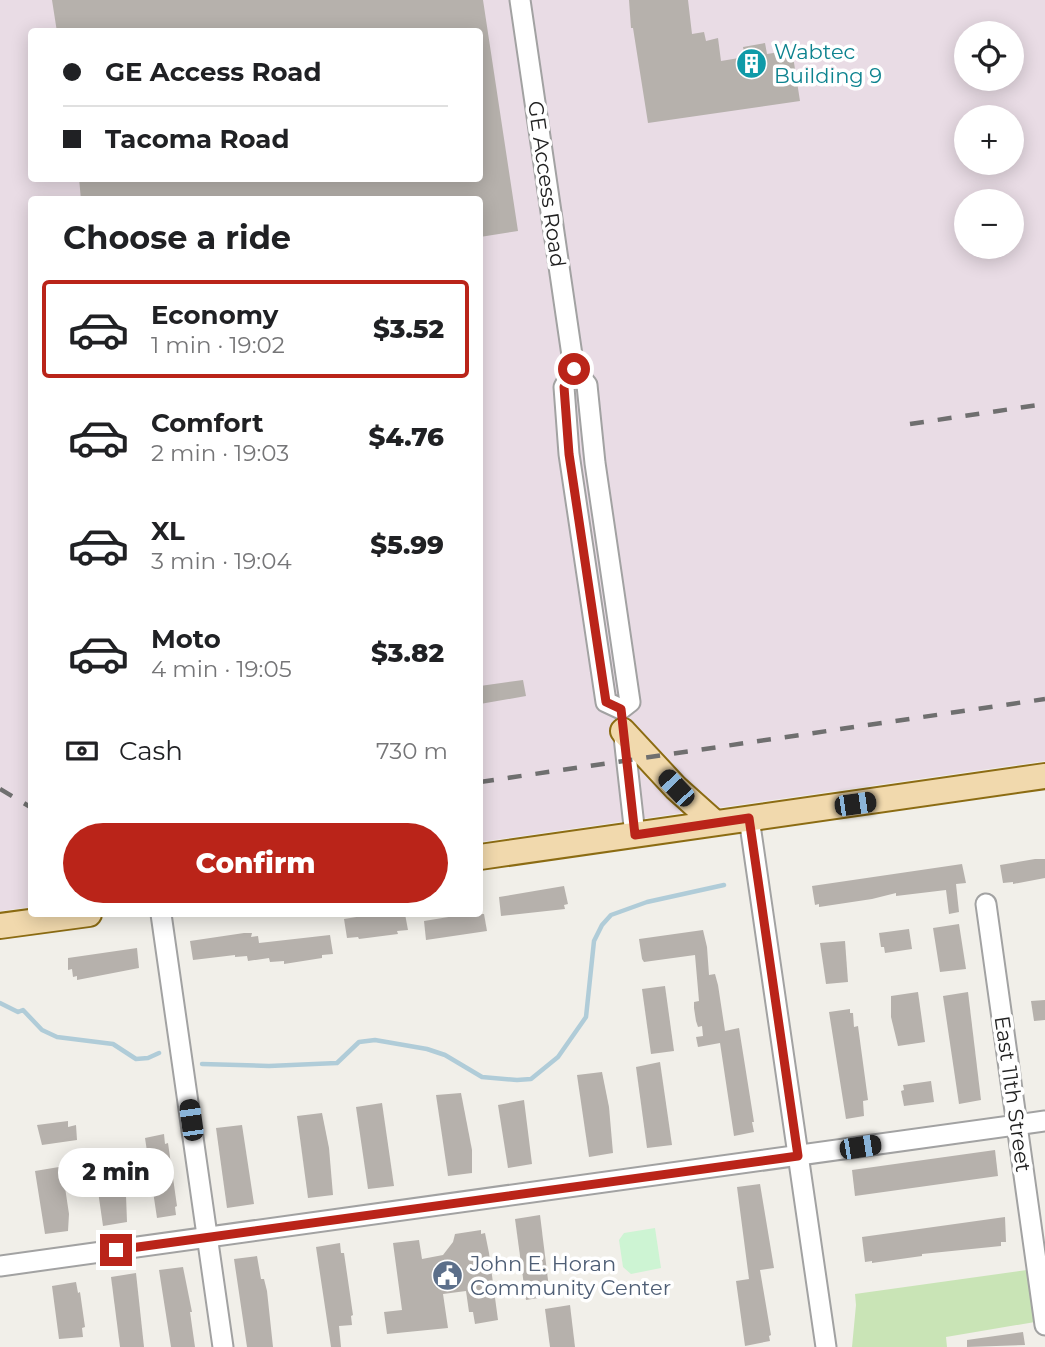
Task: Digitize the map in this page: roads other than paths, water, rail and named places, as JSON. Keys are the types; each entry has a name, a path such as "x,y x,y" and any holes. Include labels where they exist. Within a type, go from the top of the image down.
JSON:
{"main road":[{"path":"622,720 676,788 714,822"},
{"path":"483,857 1045,776"},
{"path":"0,926 67,917"}],"street":[{"name":"GE Access Road","path":"520,0 574,369 587,384 595,463 630,702 622,720 635,835"},
{"path":"749,818 827,1347"},
{"name":"East 11th Street","path":"986,904 1045,1325"},
{"path":"161,917 223,1347"},
{"path":"0,1266 1045,1121"}],"waterway":[{"path":"202,1064 269,1066 337,1063 359,1042 375,1040 445,1055 482,1077 531,1079 558,1057 586,1017 594,941 611,915 647,902 724,885"},
{"path":"0,1003 18,1012 23,1010 42,1030 57,1037 113,1044 136,1059 159,1053"}],"railway":[{"path":"910,424 1045,404"},
{"path":"483,782 1045,699"},
{"path":"0,789 28,806"}],"place":[{"name":"Wabtec Building 9","path":"751,63"},
{"name":"John E. Horan Community Center","path":"447,1275"}]}
